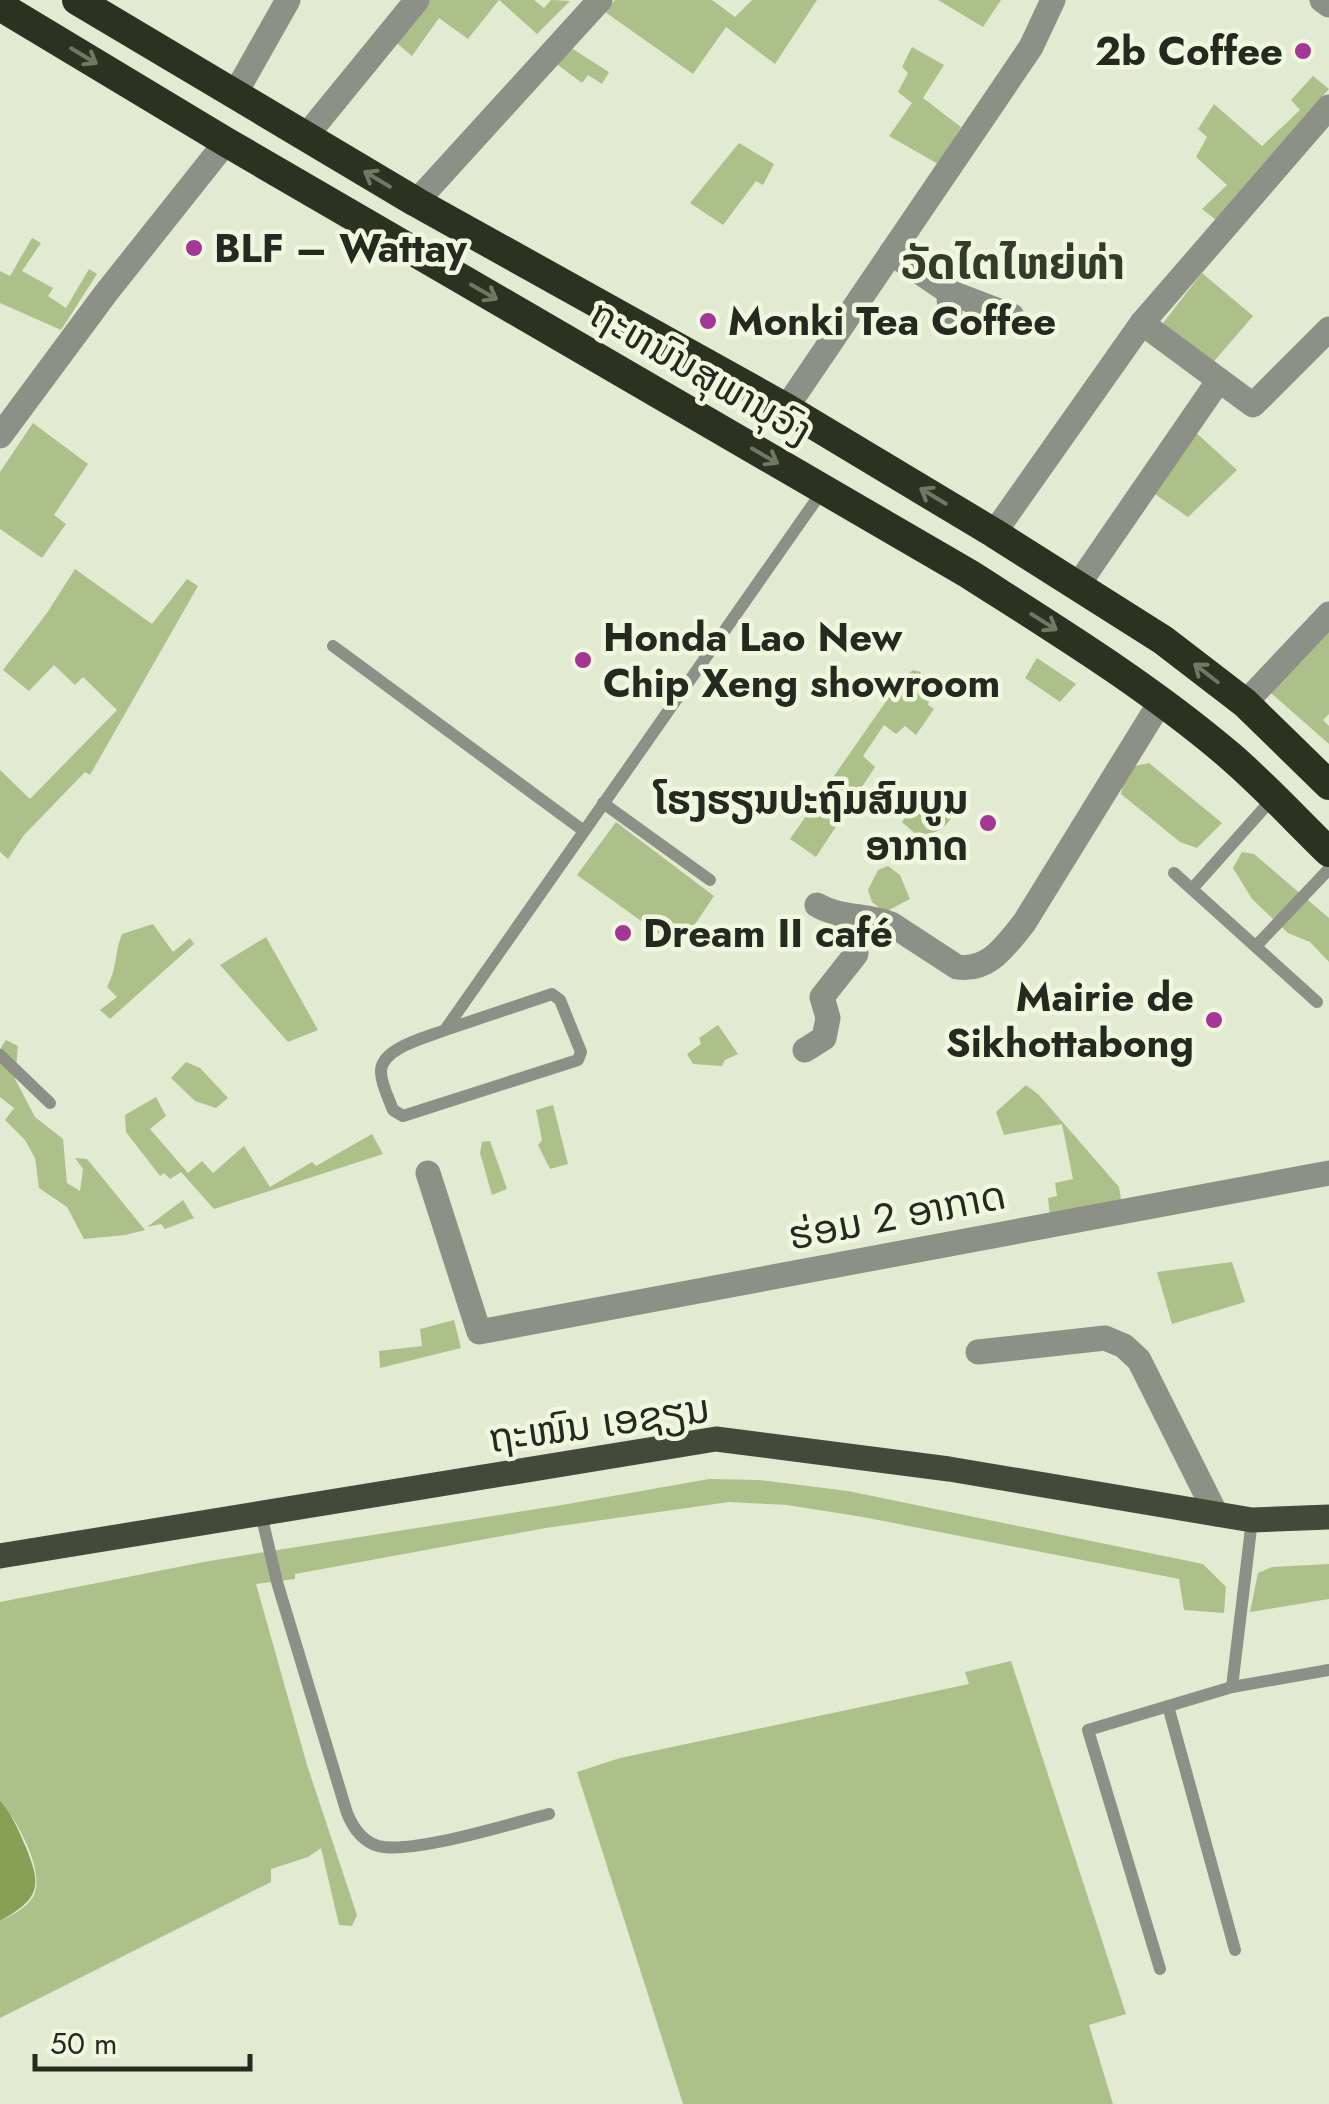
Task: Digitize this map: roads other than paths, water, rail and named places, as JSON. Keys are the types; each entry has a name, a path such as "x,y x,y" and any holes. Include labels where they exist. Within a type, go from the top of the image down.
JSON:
{"highway":[{"name":"ຖະຫນົນສຸພານຸວົງ","path":"78,0 416,202 786,408 994,533 1164,640 1245,703 1329,786"},
{"name":"ຖະຫນົນສຸພານຸວົງ","path":"0,6 984,583 1088,649 1161,700 1231,757 1329,852"}],"main road":[{"name":"ຖະໜົນ ເອຊຽນ","path":"0,1556 716,1439 949,1469 1252,1520 1329,1517"}],"street":[{"path":"236,94 288,0"},
{"path":"306,136 417,0"},
{"path":"416,202 600,0"},
{"path":"786,408 1031,46 1053,0"},
{"path":"1322,0 1329,5"},
{"path":"994,533 1142,323 1329,108"},
{"path":"0,436 106,292 226,142"},
{"path":"891,253 949,292 1012,316"},
{"path":"949,292 950,319"},
{"path":"1142,323 1253,404 1329,329"},
{"path":"1078,586 1219,380"},
{"path":"1245,703 1329,614"},
{"path":"804,1050 824,1038 828,1018 822,997 856,954 855,938 828,910 891,924 956,967 969,969 997,956 1024,923 1161,700"},
{"name":"ຮ່ອມ 2 ອາກາດ","path":"428,1172 479,1332 1329,1173"},
{"path":"978,1352 1105,1338 1124,1346 1139,1360 1216,1514"}],"lane":[{"path":"446,1030 552,994 560,1000 581,1052 578,1060 403,1116 393,1110 381,1074 390,1053 446,1030 824,490"},
{"path":"332,646 584,831"},
{"path":"1192,889 1274,798"},
{"path":"603,803 710,880"},
{"path":"1256,946 1329,869"},
{"path":"1174,873 1317,1002"},
{"path":"0,1054 50,1103"},
{"path":"261,1514 277,1582 347,1813 362,1837 380,1846 412,1846 550,1814"},
{"path":"1232,1688 1252,1520"},
{"path":"1160,1968 1088,1730 1232,1688 1329,1670"},
{"path":"1168,1706 1236,1950"}],"place":[{"name":"2b Coffee","path":"1303,51"},
{"name":"BLF – Wattay","path":"194,248"},
{"name":"Monki Tea Coffee","path":"708,321"},
{"name":"Honda Lao New Chip Xeng showroom","path":"583,660"},
{"name":"ໂຮງຮຽນປະຖົມສົມບູນ ອາກາດ","path":"988,823"},
{"name":"Dream II café","path":"623,933"},
{"name":"Mairie de Sikhottabong","path":"1214,1020"}],"district":[{"name":"ວັດໄຕໄຫຍ່ທ່າ","path":"1013,263"}]}
